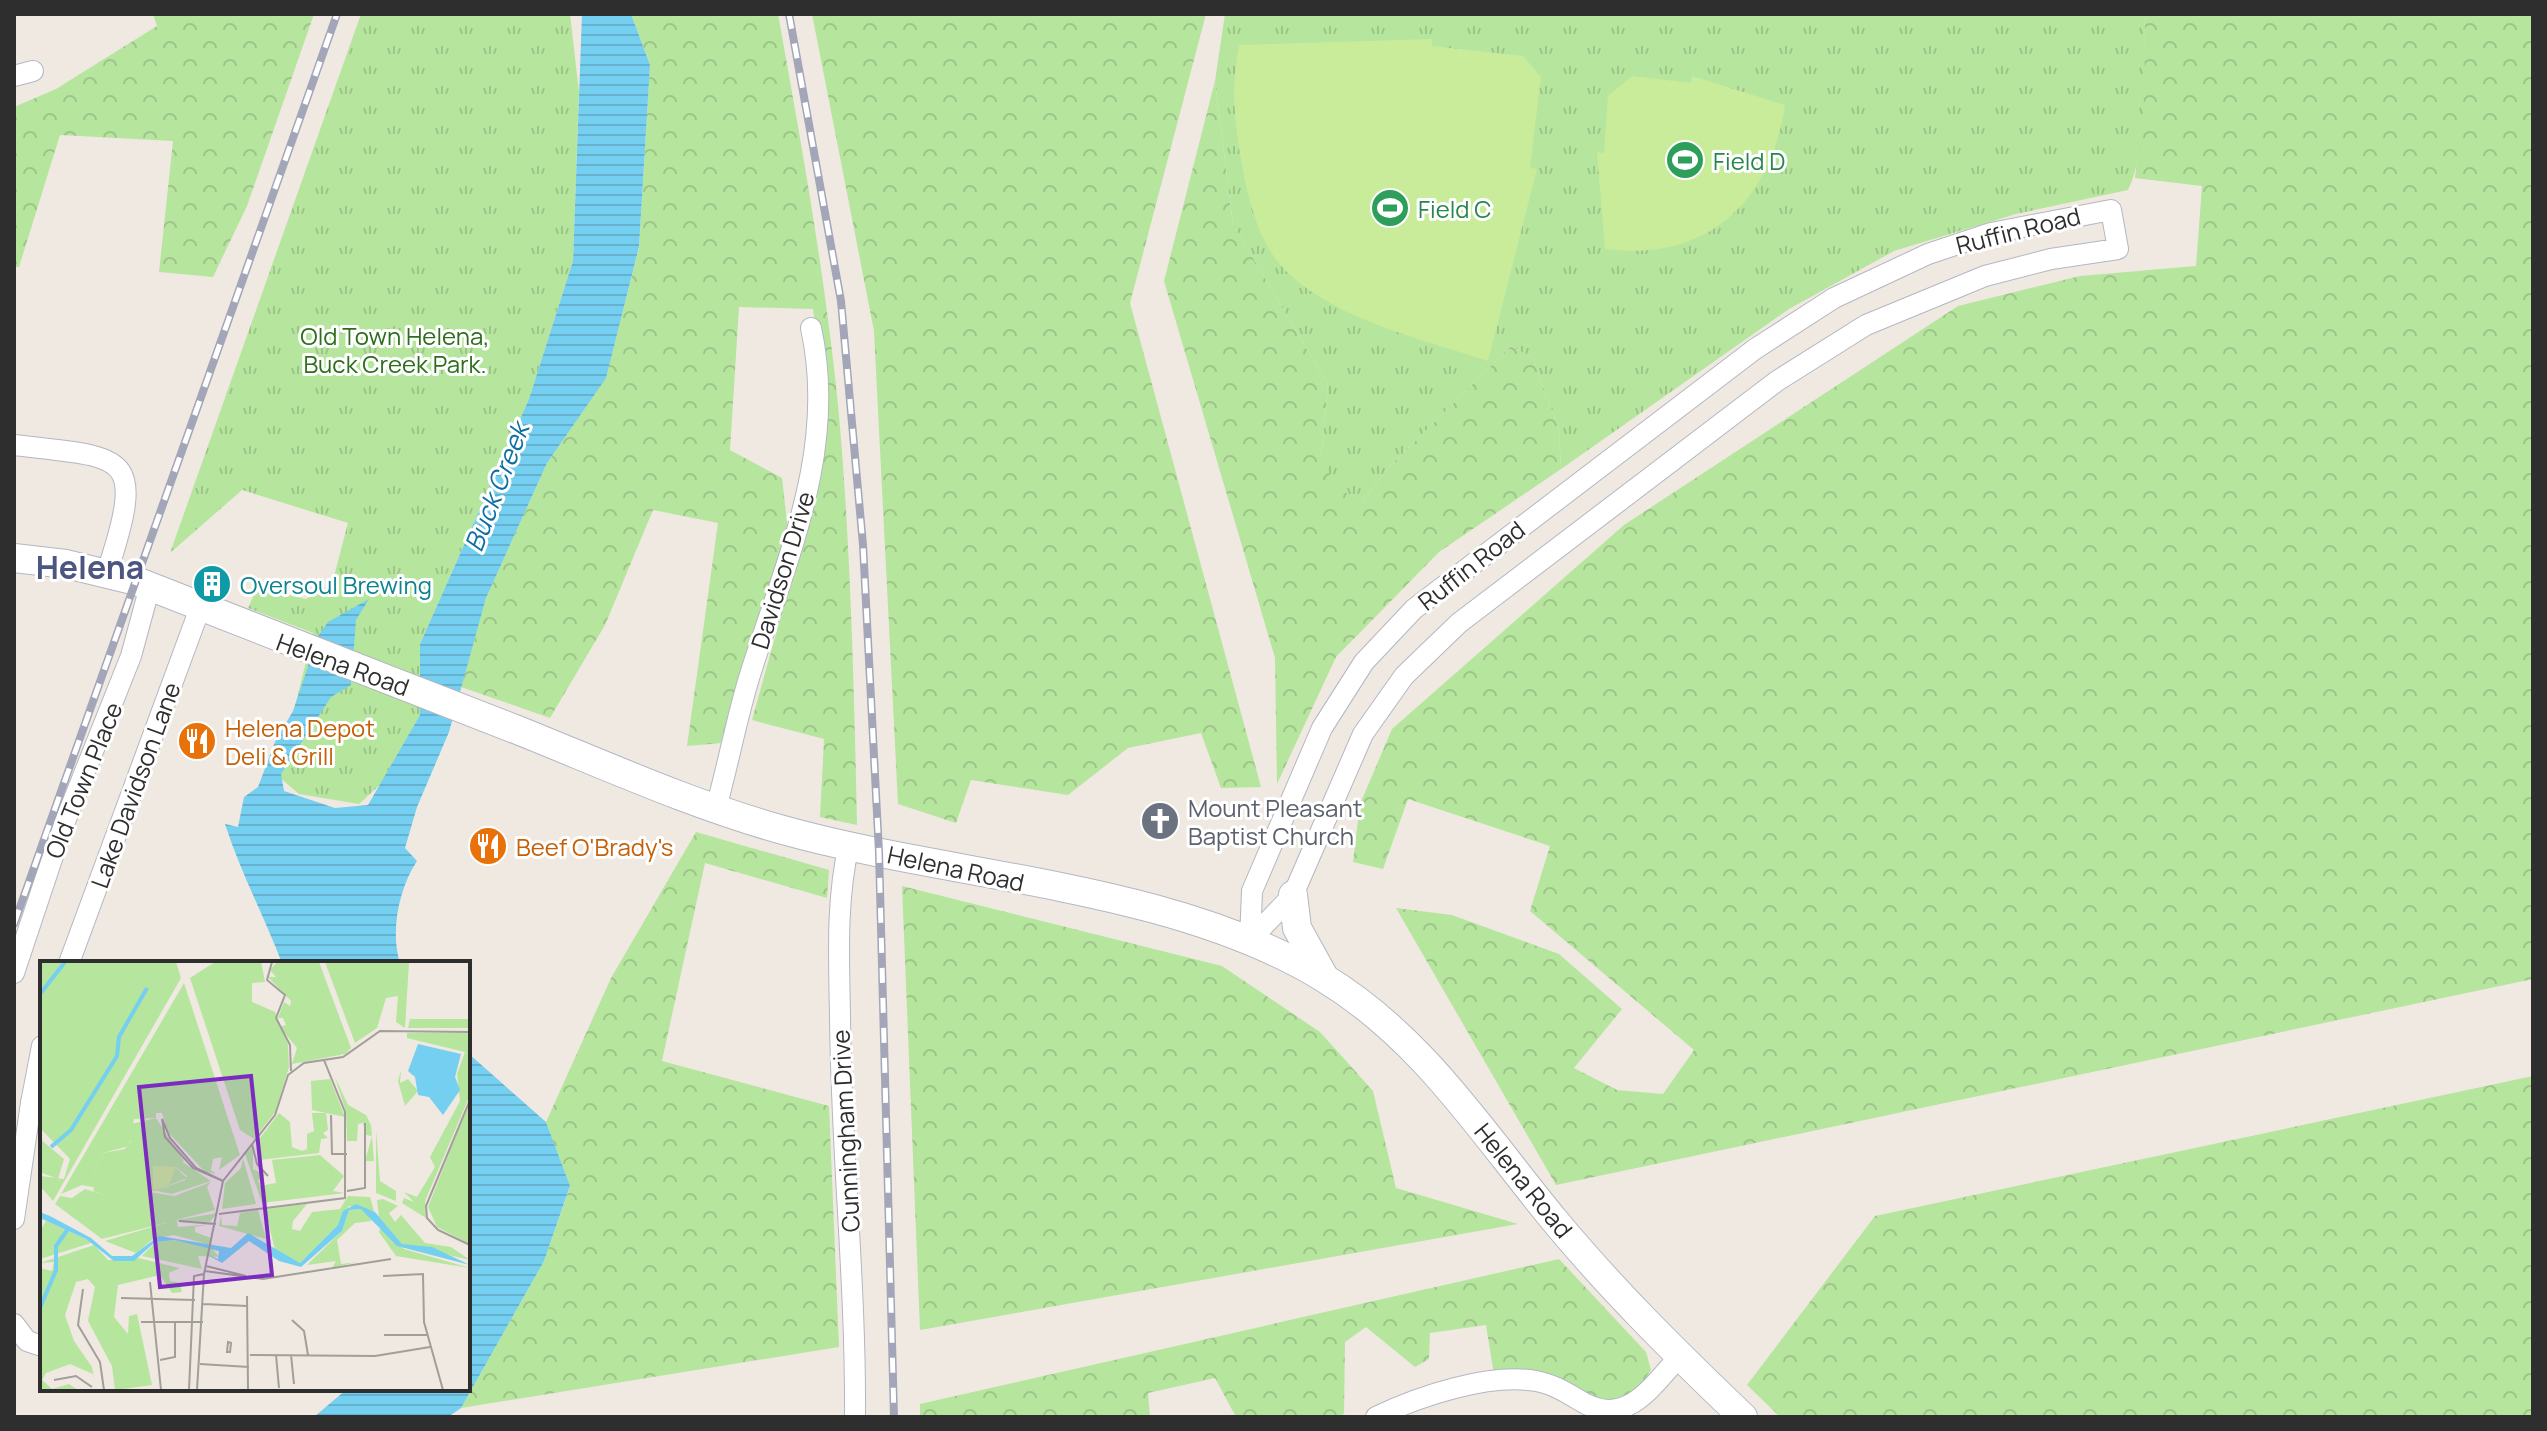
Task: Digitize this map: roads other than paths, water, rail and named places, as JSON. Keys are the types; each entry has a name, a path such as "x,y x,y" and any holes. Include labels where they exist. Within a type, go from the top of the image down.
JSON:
{"main road":[{"name":"Helena Road","path":"14,558 107,572 150,586 716,808 784,830 1131,904 1250,940 1326,979 1392,1027 1434,1069 1559,1225 1680,1356 1743,1417"},
{"path":"1293,895 1297,928 1326,979"}],"street":[{"name":"Ruffin Road","path":"2111,210 2118,249 2051,259 1985,276 1866,325 1777,381 1459,623 1404,676 1363,734 1293,895 1250,940 1252,891 1322,728 1364,662 1414,609 1755,349 1834,298 1928,254 1991,233 2111,210"},
{"name":"Davidson Drive","path":"716,808 749,680 789,561 816,455 821,394 811,328"},
{"path":"14,445 91,454 112,462 120,469 125,479 126,506 107,572"},
{"name":"Old Town Place","path":"14,973 62,829 131,656 150,586"},
{"name":"Lake Davidson Lane","path":"70,961 200,608"},
{"name":"Cunningham Drive","path":"849,845 839,960 840,1051 855,1304 855,1417"},
{"path":"14,1219 36,1104 40,1065"},
{"path":"14,1324 27,1341 40,1345"},
{"path":"1376,1417 1434,1394 1522,1379 1546,1383 1589,1406 1614,1410 1643,1397 1680,1356"}],"water":[{"name":"Buck Creek","path":"582,14 631,14 650,65 639,247 606,378 547,463 486,598 449,732 417,807 405,848 417,861 405,884 398,910 396,937 400,961 281,961 225,824 238,827 244,797 258,787 275,742 293,711 318,636 328,622 369,599 356,620 351,685 331,697 281,774 284,791 335,808 368,805 420,715 420,644 529,399 573,261"},
{"path":"470,1055 546,1122 570,1186 544,1261 461,1408 448,1417 314,1417 345,1391 470,1391"}],"railway":[{"path":"14,924 337,14"},
{"path":"789,14 841,301 863,545 879,852 894,1417"}],"place":[{"name":"Field D","path":"1685,160"},
{"name":"Field C","path":"1390,208"},
{"name":"Oversoul Brewing","path":"212,584"},
{"name":"Helena Depot Deli & Grill","path":"197,741"},
{"name":"Mount Pleasant Baptist Church","path":"1160,821"},
{"name":"Beef O'Brady's","path":"488,846"}],"district":[{"name":"Helena","path":"90,567"}],"park label":[{"name":"Old Town Helena, Buck Creek Park.","path":"395,349"}]}
